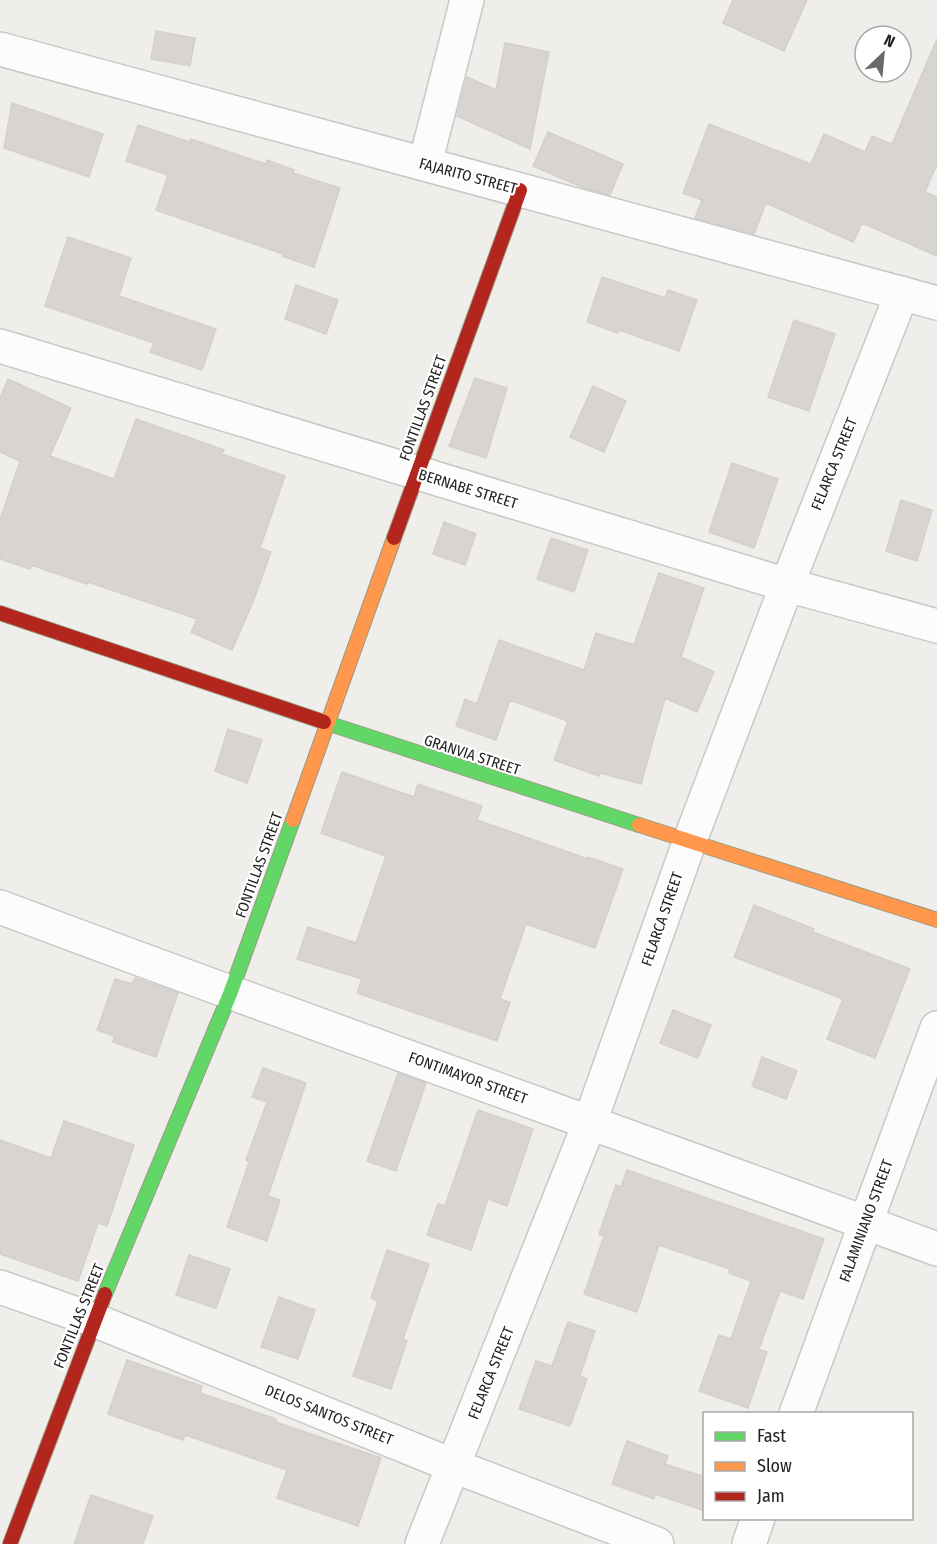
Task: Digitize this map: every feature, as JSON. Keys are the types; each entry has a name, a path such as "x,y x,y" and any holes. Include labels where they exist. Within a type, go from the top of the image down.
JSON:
{"street":[{"path":"425,164 467,0"},
{"name":"FAJARITO STREET","path":"0,49 937,303"},
{"name":"FONTILLAS STREET","path":"10,1544 94,1320 230,994 520,190"},
{"name":"FELARCA STREET","path":"422,1544 590,1122 688,843 902,293"},
{"name":"BERNABE STREET","path":"0,346 787,585 937,626"},
{"name":"GRANVIA STREET","path":"0,613 688,843 937,921"},
{"name":"FONTIMAYOR STREET","path":"0,907 230,994 937,1249"},
{"name":"FALAMINIANO STREET","path":"796,1412 937,1028"},
{"name":"DELOS SANTOS STREET","path":"0,1287 94,1320 454,1466 657,1544"},
{"path":"749,1544 757,1520"}],"building":[{"path":"733,0 807,0 784,51 723,23"},
{"path":"156,31 195,38 190,66 151,59"},
{"path":"937,39 937,164 925,192 937,197 937,256 862,223 853,242 766,203 754,234 695,218 702,200 683,193 709,124 811,164 824,134 865,152 872,136 892,144"},
{"path":"505,43 549,52 530,149 457,116 467,77 496,90"},
{"path":"12,103 103,134 89,177 4,148"},
{"path":"138,125 190,142 191,139 266,164 267,160 294,170 293,173 340,188 314,267 156,210 168,175 126,161"},
{"path":"548,132 623,164 610,195 584,188 533,166"},
{"path":"68,237 131,258 119,296 216,329 202,370 150,352 154,343 45,306"},
{"path":"602,277 665,298 668,290 697,300 679,351 619,330 618,333 587,322"},
{"path":"296,285 338,300 326,334 285,319"},
{"path":"794,320 835,334 809,411 768,397"},
{"path":"475,378 507,388 486,458 449,446"},
{"path":"8,379 71,408 50,456 114,479 136,419 224,450 222,454 285,476 260,548 271,552 232,650 191,632 197,619 88,582 87,584 31,565 30,569 0,559 0,520 20,461 0,452 0,398"},
{"path":"593,386 626,401 604,452 570,437"},
{"path":"732,463 778,479 754,548 709,532"},
{"path":"901,500 932,510 917,561 886,551"},
{"path":"444,522 476,534 465,565 433,554"},
{"path":"551,538 588,550 574,592 537,579"},
{"path":"659,573 704,588 681,657 714,672 697,712 665,698 641,784 600,773 599,776 554,760 568,721 510,700 496,740 456,726 465,699 477,704 499,640 584,670 596,633 634,645"},
{"path":"228,729 262,740 247,783 215,771"},
{"path":"342,772 414,797 418,784 482,806 477,820 623,869 595,948 526,924 500,999 510,1002 497,1041 357,993 362,979 297,959 308,927 356,943 386,856 321,833"},
{"path":"754,905 814,929 813,932 910,969 875,1058 827,1039 843,999 734,957"},
{"path":"135,978 178,993 156,1057 113,1042 114,1036 97,1030 115,979 132,984"},
{"path":"673,1010 711,1025 698,1058 660,1043"},
{"path":"762,1057 797,1071 786,1099 752,1086"},
{"path":"263,1068 306,1083 268,1196 280,1200 267,1241 227,1227 249,1162 246,1160 267,1102 252,1097"},
{"path":"398,1073 426,1083 396,1171 367,1161"},
{"path":"478,1110 533,1129 507,1206 488,1199 471,1250 427,1235 438,1204 445,1206"},
{"path":"64,1121 134,1145 107,1226 98,1223 78,1281 0,1254 0,1140 51,1158"},
{"path":"627,1170 824,1239 803,1299 780,1291 759,1349 767,1352 748,1408 699,1391 719,1335 731,1339 751,1281 729,1273 730,1269 659,1245 637,1312 584,1294 604,1236 599,1234 616,1185 621,1187"},
{"path":"387,1250 429,1264 403,1339 407,1341 391,1389 353,1376 378,1301 371,1298"},
{"path":"189,1255 230,1269 216,1308 176,1295"},
{"path":"279,1297 315,1310 298,1359 261,1347"},
{"path":"568,1322 595,1331 580,1376 587,1379 570,1426 519,1409 536,1361 552,1366"},
{"path":"127,1360 202,1386 200,1393 381,1458 358,1526 277,1498 287,1470 185,1435 183,1440 108,1414"},
{"path":"627,1441 668,1456 665,1464 703,1476 703,1510 655,1494 654,1499 612,1484"},
{"path":"91,1495 153,1516 143,1544 74,1544"}],"traffic: fast":[{"path":"324,722 639,825"},
{"path":"105,1294 230,994 293,820"}],"traffic: slow":[{"path":"293,820 394,538"},
{"path":"639,825 937,920"}],"traffic: jam":[{"path":"394,538 520,190"},
{"path":"0,613 324,722"},
{"path":"10,1544 105,1294"}]}
